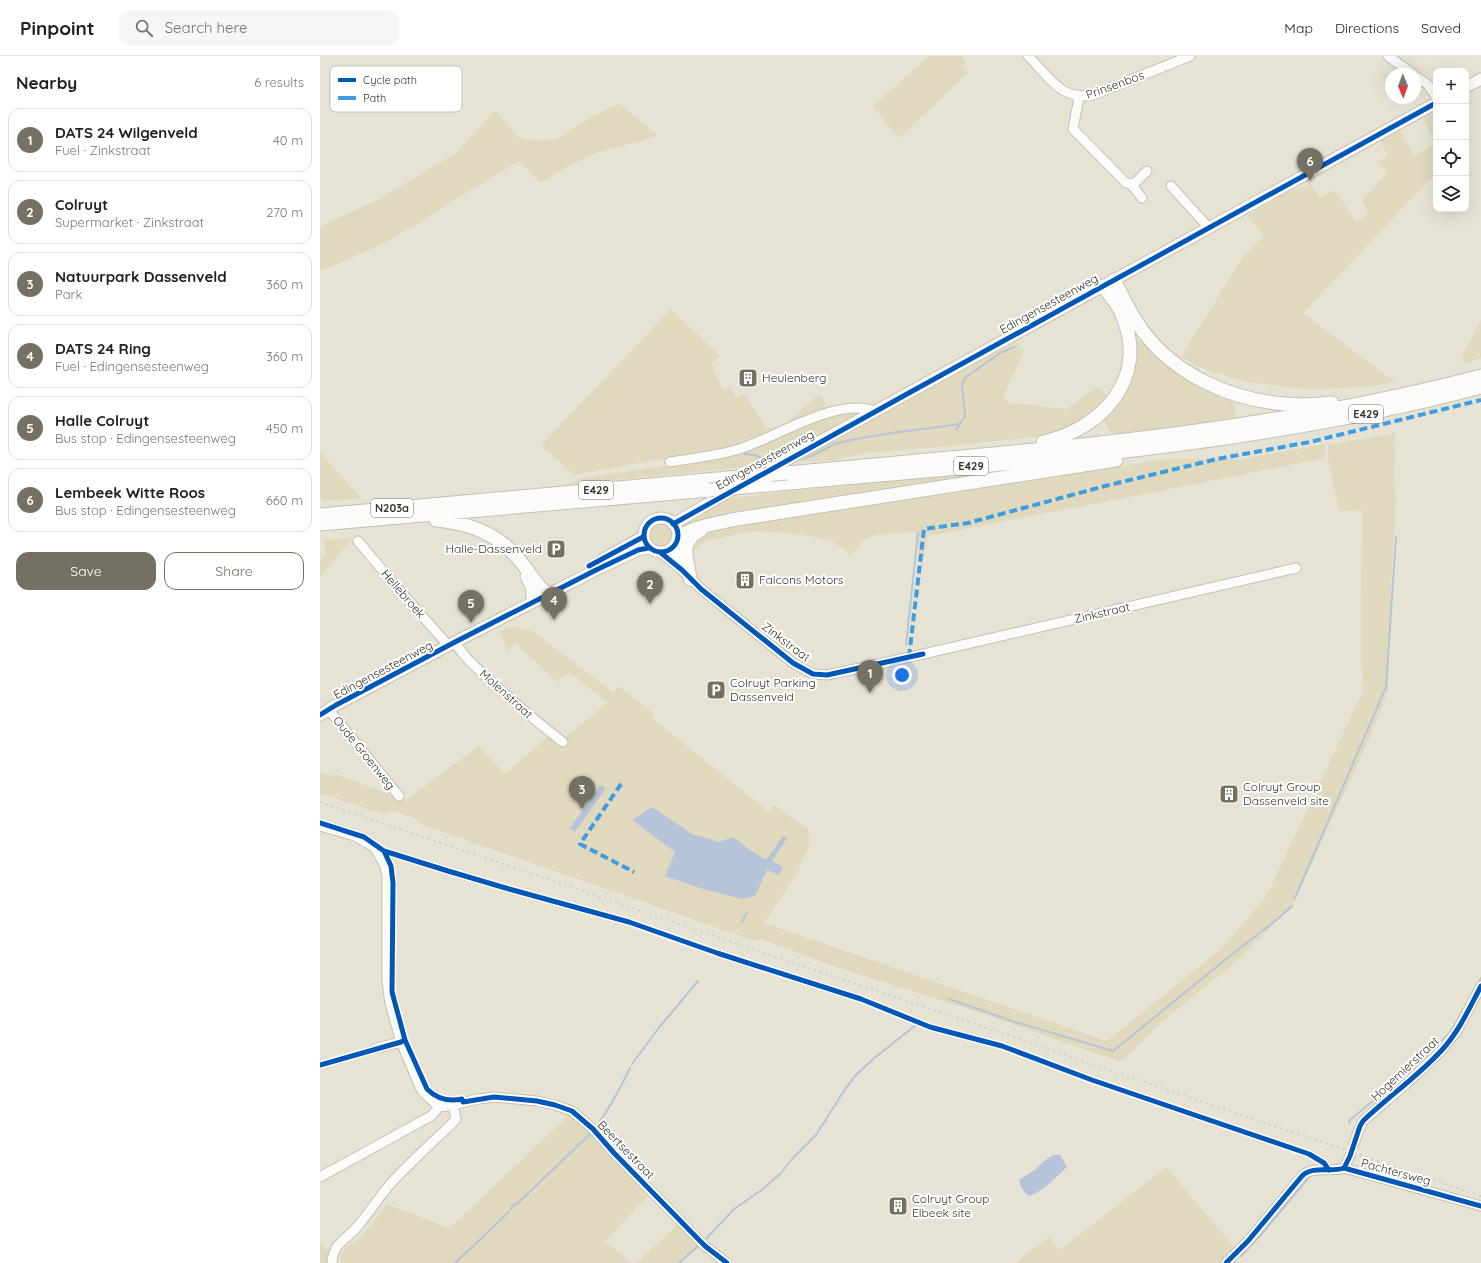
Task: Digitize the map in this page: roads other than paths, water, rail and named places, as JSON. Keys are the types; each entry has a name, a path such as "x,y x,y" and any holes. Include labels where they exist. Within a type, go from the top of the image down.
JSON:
{"highway":[{"path":"1109,283 1143,331 1153,342 1173,362 1206,383 1228,392 1264,402 1287,404 1343,402 1365,404"},
{"path":"1014,451 1072,434 1090,423 1116,398 1123,383 1127,369 1129,342 1123,316 1114,302 1109,283"},
{"name":"E429","path":"465,507 728,478 1111,442 1195,432 1302,416 1365,404 1481,376"},
{"name":"E429","path":"465,507 767,485 1031,461 1174,445 1306,426 1437,399 1481,387"},
{"path":"676,543 686,532 695,528 731,520 1161,453 1174,445"},
{"name":"N203a","path":"320,515 465,507"},
{"name":"N203a","path":"320,524 410,516 465,507"},
{"path":"410,516 458,523 490,534 505,544 517,557 533,588 542,594"},
{"path":"686,574 689,568 686,560 686,546 695,534 711,525"}],"main road":[{"path":"1469,85 1481,79"},
{"name":"Edingensesteenweg","path":"673,524 875,411 1434,104"},
{"path":"664,518 673,524 678,533 676,543 669,551 660,553 652,551 648,548 643,537 646,527 654,520 664,518"},
{"name":"Edingensesteenweg","path":"324,713 452,644 643,537"},
{"name":"Edingensesteenweg","path":"452,644 464,635 542,594 638,550 648,548"}],"street":[{"name":"Prinsenbos","path":"1028,56 1053,83 1065,92 1079,97 1093,96 1190,56"},
{"path":"1388,56 1401,60 1408,68"},
{"path":"1421,80 1427,84 1433,92"},
{"path":"1079,97 1072,130 1126,183 1131,184 1142,198"},
{"path":"1131,184 1136,182 1147,171"},
{"path":"1171,186 1209,228"},
{"name":"Edingensesteenweg","path":"670,462 740,449 821,415 853,408 875,411"},
{"name":"Hellebroek","path":"358,541 399,590 452,644"},
{"name":"Zinkstraat","path":"676,543 686,574"},
{"name":"Zinkstraat","path":"660,553 686,574 701,590 793,663 813,674 827,675 1296,568"},
{"name":"Molenstraat","path":"452,644 529,715 563,742"},
{"name":"Oude Groenweg","path":"324,713 399,796"},
{"path":"320,826 355,836 367,842 375,848 384,864 387,876 387,981 390,1004 401,1042 420,1087 424,1093 439,1107 431,1116 320,1177"},
{"name":"Hogemierstraat","path":"1354,1144 1363,1121 1441,1051 1457,1031 1481,986"},
{"path":"376,1048 401,1042"},
{"name":"Beertsestraat","path":"439,1107 494,1097 537,1101 572,1111 593,1129 614,1153 705,1246 728,1263"},
{"path":"332,1263 335,1249 352,1233 384,1191 452,1125 456,1119 454,1105"},
{"path":"1344,1168 1350,1156"},
{"name":"Pachtersweg","path":"1226,1263 1248,1241 1306,1172 1310,1171 1344,1168 1481,1206"}],"water":[{"path":"600,785 605,787 604,791 575,832 570,828"},
{"path":"652,807 692,834 719,842 733,837 766,860 783,836 787,838 772,861 783,867 779,875 767,870 755,896 742,899 703,889 665,876 675,852 632,820"},
{"path":"1053,1155 1060,1155 1067,1167 1044,1188 1028,1196 1021,1187 1019,1180 1036,1169"}],"waterway":[{"path":"956,430 965,416 962,385 966,377 1000,353 1014,347"},
{"path":"799,458 809,457 838,443 883,434 959,424"},
{"path":"744,454 754,455 767,460 776,456 783,456"},
{"path":"906,645 918,533"},
{"path":"1295,898 1386,687 1396,537"},
{"path":"949,999 1015,1022 1113,1051 1292,906"},
{"path":"742,922 747,912"},
{"path":"1478,984 1481,978"},
{"path":"632,1064 658,1029 698,981"},
{"path":"1442,1041 1452,1030 1463,1010"},
{"path":"705,1240 734,1209 763,1189 781,1173 793,1158 816,1135 855,1076 873,1059 916,1025"},
{"path":"1349,1123 1350,1120 1432,1052"},
{"path":"596,1127 606,1113 630,1068"},
{"path":"511,1209 512,1206 518,1203 590,1134"},
{"path":"1241,1256 1260,1236 1310,1176"},
{"path":"455,1263 509,1212"},
{"path":"679,1263 699,1245"}],"railway":[{"path":"320,802 1481,1196"}],"place":[{"name":"Lembeek Witte Roos","path":"1310,181"},
{"name":"Heulenberg","path":"748,378"},
{"name":"Halle-Dassenveld","path":"556,549"},
{"name":"Falcons Motors","path":"745,580"},
{"name":"Colruyt","path":"650,604"},
{"name":"DATS 24 Ring","path":"554,620"},
{"name":"Halle Colruyt","path":"471,623"},
{"name":"Colruyt Parking Dassenveld","path":"716,690"},
{"name":"DATS 24 Wilgenveld","path":"870,693"},
{"name":"Colruyt Group Dassenveld site","path":"1229,794"},
{"name":"Natuurpark Dassenveld","path":"582,809"},
{"name":"Colruyt Group Elbeek site","path":"898,1206"}]}
